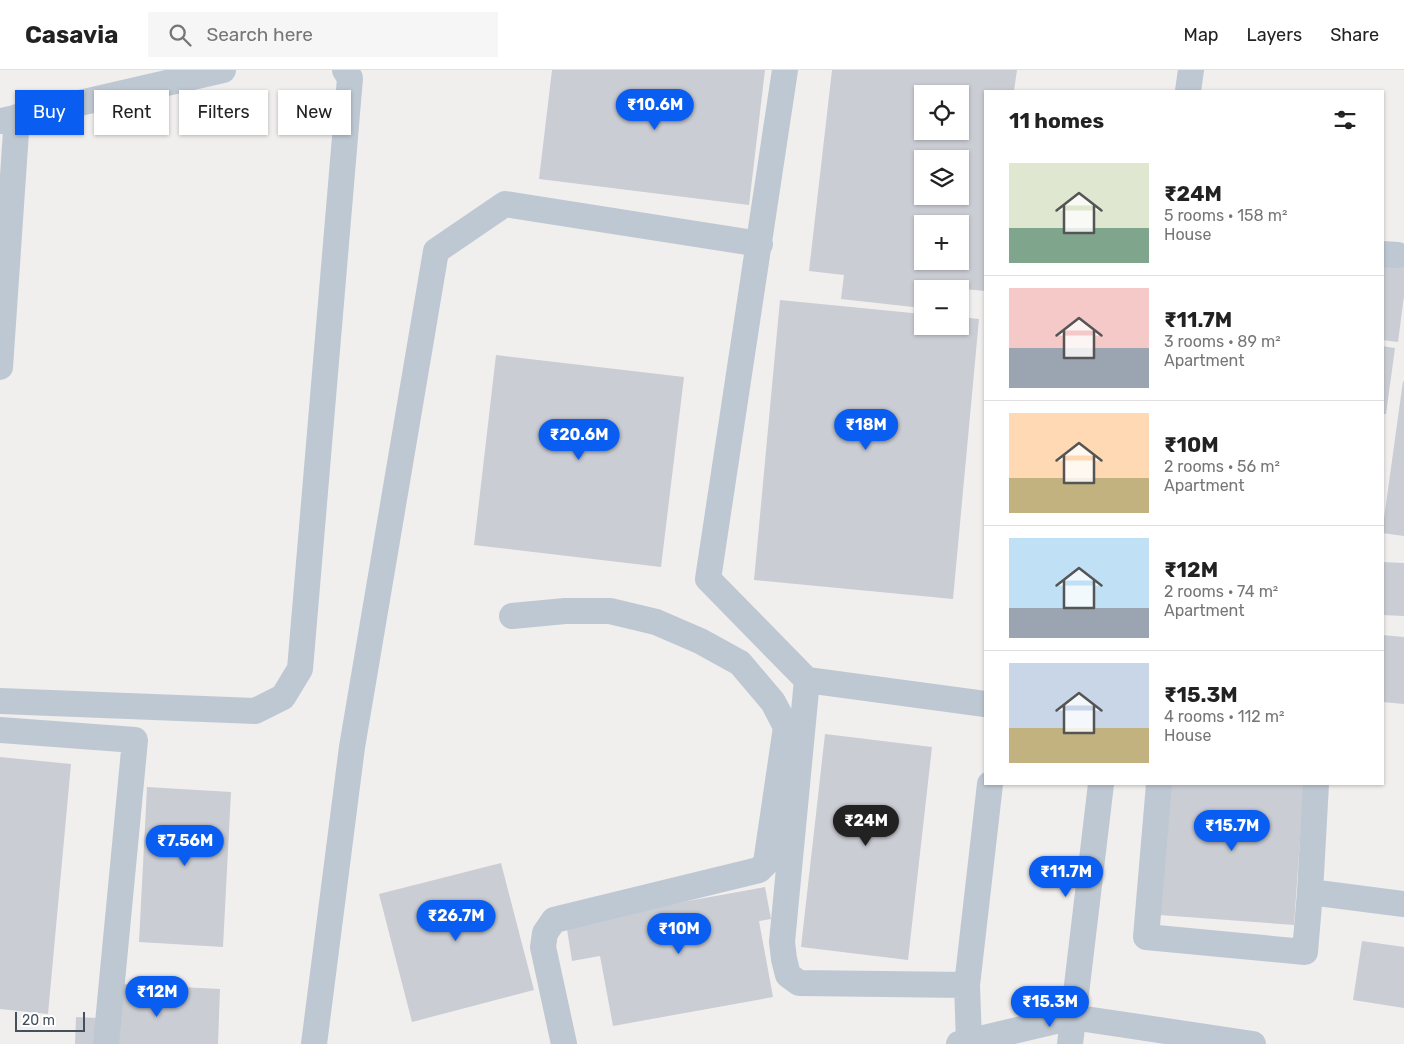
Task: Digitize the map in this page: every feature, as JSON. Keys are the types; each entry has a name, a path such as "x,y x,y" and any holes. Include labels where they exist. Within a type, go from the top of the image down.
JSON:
{"street":[{"path":"0,367 8,119 222,70"},
{"path":"0,700 255,711 283,697 300,669 350,78 345,70"},
{"path":"785,70 708,579 807,680 984,704"},
{"path":"1188,90 1191,70"},
{"path":"314,1044 352,747 436,251 505,204 760,244"},
{"path":"512,616 565,611 610,611 656,622 700,641 740,663 773,702 786,727 766,863 759,870 554,920 545,933 543,947 564,1044"},
{"path":"807,680 782,942 788,975 798,983 967,985"},
{"path":"0,730 135,740 106,1044"},
{"path":"990,785 967,985 964,1043 1072,1017 1253,1044"},
{"path":"1070,1044 1102,785"},
{"path":"1159,785 1146,937 1305,952 1316,785"},
{"path":"1310,892 1404,904"}],"building":[{"path":"552,70 765,70 749,205 539,179"},
{"path":"832,70 1017,70 1014,90 984,90 984,291 969,289 969,280 914,280 914,307 841,299 844,275 809,271"},
{"path":"1384,262 1404,265 1404,296 1398,342 1384,340"},
{"path":"780,300 914,313 914,335 969,335 969,318 979,319 953,599 754,580"},
{"path":"1384,346 1395,348 1386,414 1384,414"},
{"path":"496,355 684,377 661,567 474,545"},
{"path":"1403,381 1404,536 1384,533 1384,519"},
{"path":"1384,562 1404,563 1404,616 1384,615"},
{"path":"1384,635 1404,637 1404,704 1384,702"},
{"path":"825,734 932,747 908,960 801,947"},
{"path":"0,757 71,764 48,1014 0,1009"},
{"path":"1168,785 1304,785 1294,925 1159,915"},
{"path":"147,787 231,792 223,947 139,942"},
{"path":"501,863 534,990 412,1022 379,894"},
{"path":"765,887 771,919 759,921 773,997 613,1026 600,956 572,961 566,923"},
{"path":"1362,941 1404,947 1404,1008 1353,1000"},
{"path":"122,984 220,989 218,1044 75,1044 76,1017 120,1019"}]}
